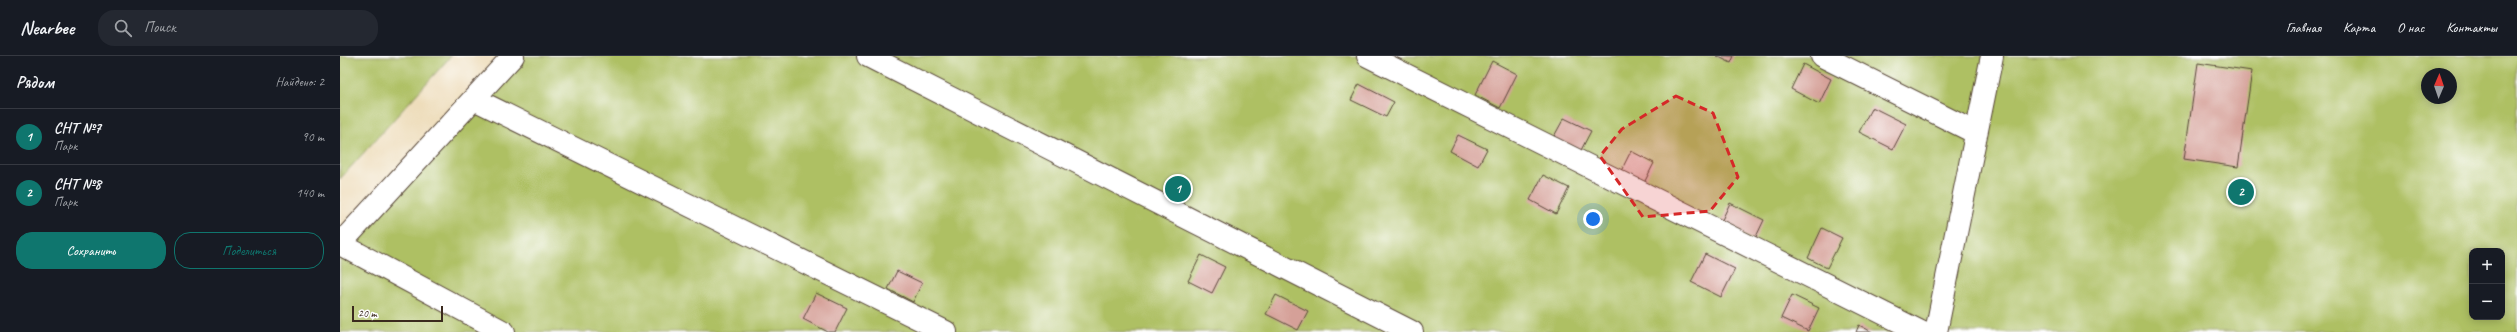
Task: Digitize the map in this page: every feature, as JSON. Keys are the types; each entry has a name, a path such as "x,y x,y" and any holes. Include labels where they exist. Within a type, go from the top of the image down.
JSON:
{"street":[{"path":"504,332 340,244 513,56"},
{"path":"868,56 1412,332"},
{"path":"1368,56 1921,332"},
{"path":"1822,56 1976,133"},
{"path":"1936,332 1992,56"},
{"path":"474,99 946,332"}],"highlighted area":[{"path":"1676,96 1713,113 1738,177 1710,211 1643,217 1600,156 1622,129"}],"green space":[{"path":"340,56 451,56 340,179"},
{"path":"513,56 2517,56 2517,332 340,332 340,244"}],"building":[{"path":"1717,56 1734,56 1731,63"},
{"path":"1492,61 1517,74 1500,108 1475,95"},
{"path":"2198,63 2252,71 2238,167 2184,159"},
{"path":"1803,64 1831,79 1819,104 1791,89"},
{"path":"1359,84 1394,102 1386,117 1351,100"},
{"path":"1872,107 1906,124 1893,149 1859,132"},
{"path":"1564,118 1591,131 1579,154 1552,140"},
{"path":"1458,135 1487,149 1478,166 1450,151"},
{"path":"1631,151 1654,163 1642,187 1619,175"},
{"path":"1543,175 1569,188 1556,214 1530,200"},
{"path":"1730,203 1764,220 1754,241 1720,224"},
{"path":"1822,228 1842,238 1827,268 1808,258"},
{"path":"1705,254 1735,269 1721,297 1691,282"},
{"path":"1201,255 1225,267 1212,293 1188,281"},
{"path":"897,271 922,283 913,302 888,289"},
{"path":"816,293 847,308 835,332 828,332 803,319"},
{"path":"1276,295 1308,311 1298,330 1266,314"},
{"path":"1792,295 1819,308 1808,331 1781,318"},
{"path":"1859,325 1872,332 1856,332"}],"place":[{"name":"СНТ №7","path":"1178,189"},
{"name":"СНТ №8","path":"2241,192"}]}
